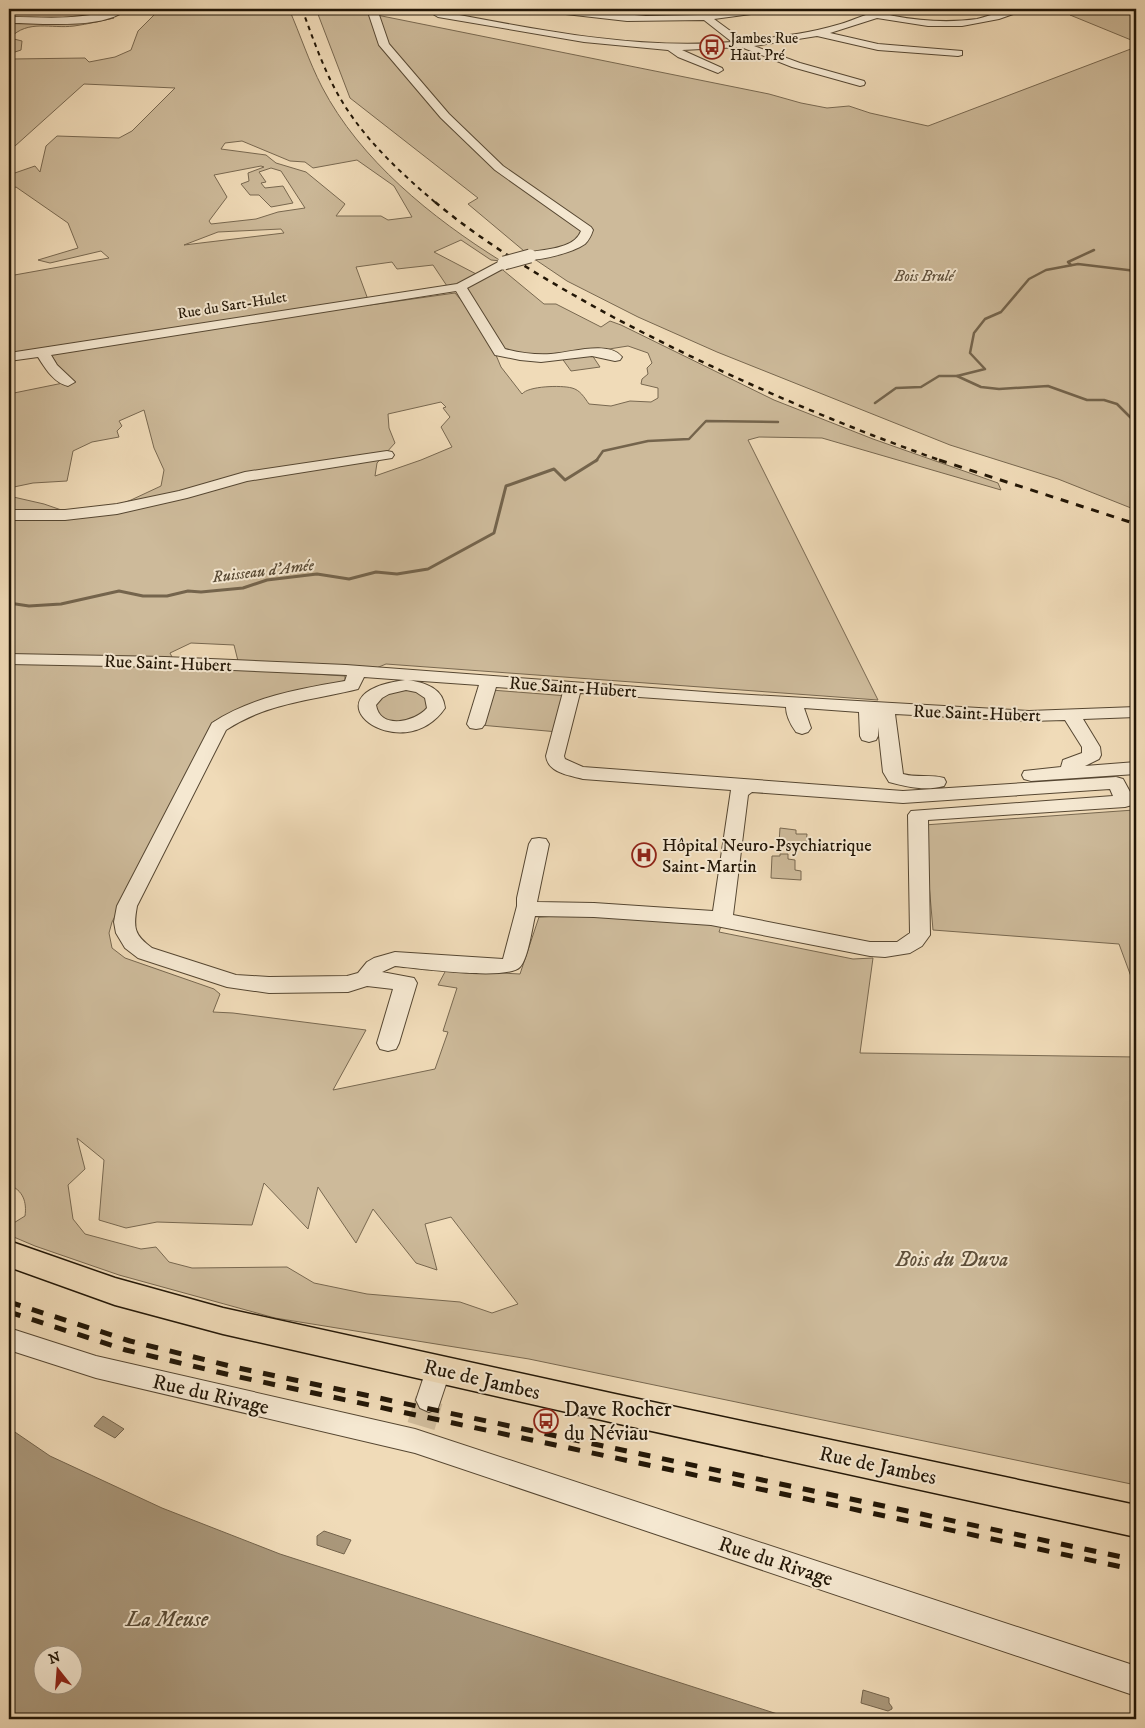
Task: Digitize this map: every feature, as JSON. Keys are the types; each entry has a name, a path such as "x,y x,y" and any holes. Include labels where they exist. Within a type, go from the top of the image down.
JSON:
{"main road":[{"name":"Rue de Jambes","path":"9,1254 131,1297 433,1384 1136,1522"}],"street":[{"path":"9,20 67,22 97,18 122,9"},
{"name":"Rue du Sart-Hulet","path":"9,357 460,287 504,263 571,246 585,238 587,230 584,227 499,168 444,116 384,45 372,9"},
{"path":"428,21 458,9"},
{"path":"548,9 620,18 663,20 728,16 771,9"},
{"path":"698,9 720,31 740,44 787,62 860,84"},
{"path":"444,13 617,43 670,47 740,44 818,33 876,15 889,9"},
{"path":"876,15 907,22 952,25 986,21 1016,10"},
{"path":"818,33 878,47 958,54"},
{"path":"670,47 682,55 718,70"},
{"path":"460,287 500,352 515,356 552,358 600,352 615,357"},
{"path":"42,352 52,368 68,382"},
{"path":"9,515 65,515 117,509 182,495 245,477 387,454"},
{"name":"Rue Saint-Hubert","path":"9,659 165,662 358,670 408,680 489,681 795,703 1029,716 1136,712"},
{"path":"358,670 352,685 267,701 236,714 218,727 128,906 124,920 125,933 133,945 145,953 235,982 269,985 348,984 366,978 406,983 388,1043"},
{"path":"476,724 489,681"},
{"path":"573,687 555,756 556,762 568,769 583,773 920,798 1125,801 1116,783 920,798"},
{"path":"795,703 795,712 802,728"},
{"path":"527,906 537,910 594,910 722,920 870,949 893,950 911,946 920,935 920,798 905,782 896,778 892,772 877,708"},
{"path":"869,736 877,708"},
{"path":"1070,772 1070,764 1084,760 1092,755 1091,747 1071,715"},
{"path":"920,798 1070,772 1136,768"},
{"path":"889,796 896,778"},
{"path":"722,920 739,793 747,786"},
{"path":"366,978 372,967 380,962 395,959 497,967 510,965 513,962 527,906 539,844"},
{"name":"Rue du Rivage","path":"9,1339 96,1367 418,1433 1136,1681"}],"green space":[{"path":"160,9 289,9 322,87 356,139 377,163 424,206 449,226 501,261 491,260 461,240 434,252 480,276 498,266 544,304 556,304 601,327 610,321 621,325 774,400 873,439 998,483 1001,490 822,438 759,437 748,440 878,700 386,664 374,669 238,661 234,645 191,643 170,653 173,659 9,656 9,496 44,504 73,514 97,513 161,486 164,470 154,448 144,410 119,421 122,426 117,431 119,437 92,442 73,451 67,481 33,483 9,488 9,394 68,382 47,348 9,354 9,276 109,258 101,251 50,263 38,260 78,248 68,223 16,187 9,189 9,175 35,166 40,172 46,146 57,136 119,138 132,131 175,88 84,84 15,146 9,146 9,57 12,59 85,58 89,62 115,57 131,50 138,31","holes":["242,141 290,161 305,162 313,168 357,160 394,186 412,217 388,220 381,216 336,216 345,204 306,172 276,163 266,155 221,149 225,143","264,167 248,173 249,181 241,184 250,195 259,195 271,207 293,203 283,186 265,188 261,183 266,182 259,172 271,168 281,171 305,208 278,212 256,219 211,224 209,221 227,197 214,175","281,229 284,233 184,245 218,232","392,262 397,269 433,265 449,289 460,287 507,354 561,357 571,371 600,367 590,352 628,346 648,353 652,363 647,368 648,374 642,379 641,384 658,388 658,398 651,402 630,401 611,406 589,404 577,390 567,387 553,386 531,389 522,394 501,367 493,348 476,318 455,293 370,305 356,267","441,402 446,407 443,408 450,417 441,427 452,447 375,476 377,463 395,443 389,428 388,414"]},
{"name":"Bois Brulé","path":"316,9 356,9 357,11 769,94 801,103 827,108 849,106 870,113 928,126 1136,47 1136,510 1058,479 950,445 717,352 638,317 567,281 530,256 468,204 478,198 350,98"},
{"path":"1087,9 1136,9 1136,42 1070,15"},
{"path":"106,15 114,18 74,26 40,26 24,29 10,38 22,41 21,50 9,54 9,17 67,22"},
{"name":"Bois du Duva","path":"9,662 188,666 345,676 345,680 337,684 230,713 213,722 204,748 112,922 109,933 112,948 125,958 214,989 220,994 213,1012 366,1030 333,1090 435,1069 448,1032 443,1031 457,988 438,985 446,970 520,974 539,917 599,914 722,923 719,932 853,959 873,958 860,1053 1136,1057 1136,1485 529,1359 275,1318 119,1275 9,1235 9,1223 12,1224 25,1216 25,1201 18,1190 9,1185","holes":["77,1138 104,1160 99,1220 126,1228 157,1222 252,1225 264,1183 308,1229 318,1187 356,1243 373,1209 416,1263 437,1270 425,1224 451,1217 518,1304 492,1313 460,1302 367,1294 314,1283 287,1267 192,1268 169,1262 156,1247 141,1249 85,1234 73,1219 68,1185 85,1169"]},
{"path":"400,689 418,692 426,697 431,706 425,715 396,723 381,719 374,701 384,693"},
{"path":"491,690 568,696 558,732 480,725"},
{"path":"1136,811 1136,990 1119,944 933,930 924,825"},
{"path":"780,828 796,830 796,834 807,834 806,846 779,843"},
{"path":"780,854 788,854 788,859 795,860 795,870 801,871 801,880 771,878 772,856 780,856"}],"water":[{"path":"103,1416 124,1429 115,1438 94,1426"},
{"name":"La Meuse","path":"9,1428 50,1456 162,1508 280,1554 793,1719 9,1719"},
{"path":"324,1531 351,1540 344,1554 317,1545 317,1536"},
{"path":"863,1690 889,1698 892,1709 888,1711 861,1703"}],"waterway":[{"path":"1071,265 1068,262 1094,250"},
{"path":"957,376 985,369 970,353 974,333 985,319 1001,312 1029,279 1046,270 1078,264 1136,271"},
{"name":"Ruisseau d'Amée","path":"875,403 896,388 921,387 939,376 957,376"},
{"name":"Ruisseau d'Amée","path":"957,376 981,387 999,389 1048,386 1087,400 1104,400 1117,404 1136,423"},
{"name":"Ruisseau d'Amée","path":"596,460 603,451 648,441 689,439 706,421 778,422"},
{"name":"Ruisseau d'Amée","path":"9,603 29,606 61,604 119,591 143,596 167,596 188,591 201,592 243,588 267,580 317,574 349,579 376,572 397,574 428,569 494,533 506,486 554,469 565,480 596,460"}],"tunnel":[{"path":"421,1426 429,1400"}],"railway":[{"path":"302,9 331,81 352,117 386,157 436,203"},
{"path":"435,202 521,264 653,338 734,377 816,413 941,461"},
{"path":"941,461 1136,524"},
{"path":"9,1302 130,1341 234,1367 1136,1560"},
{"path":"9,1312 126,1350 230,1375 1136,1570"}],"place":[{"name":"Jambes Rue Haut Pré","path":"712,47"},
{"name":"Hôpital Neuro-Psychiatrique Saint-Martin","path":"644,855"},
{"name":"Dave Rocher du Néviau","path":"546,1421"}]}
